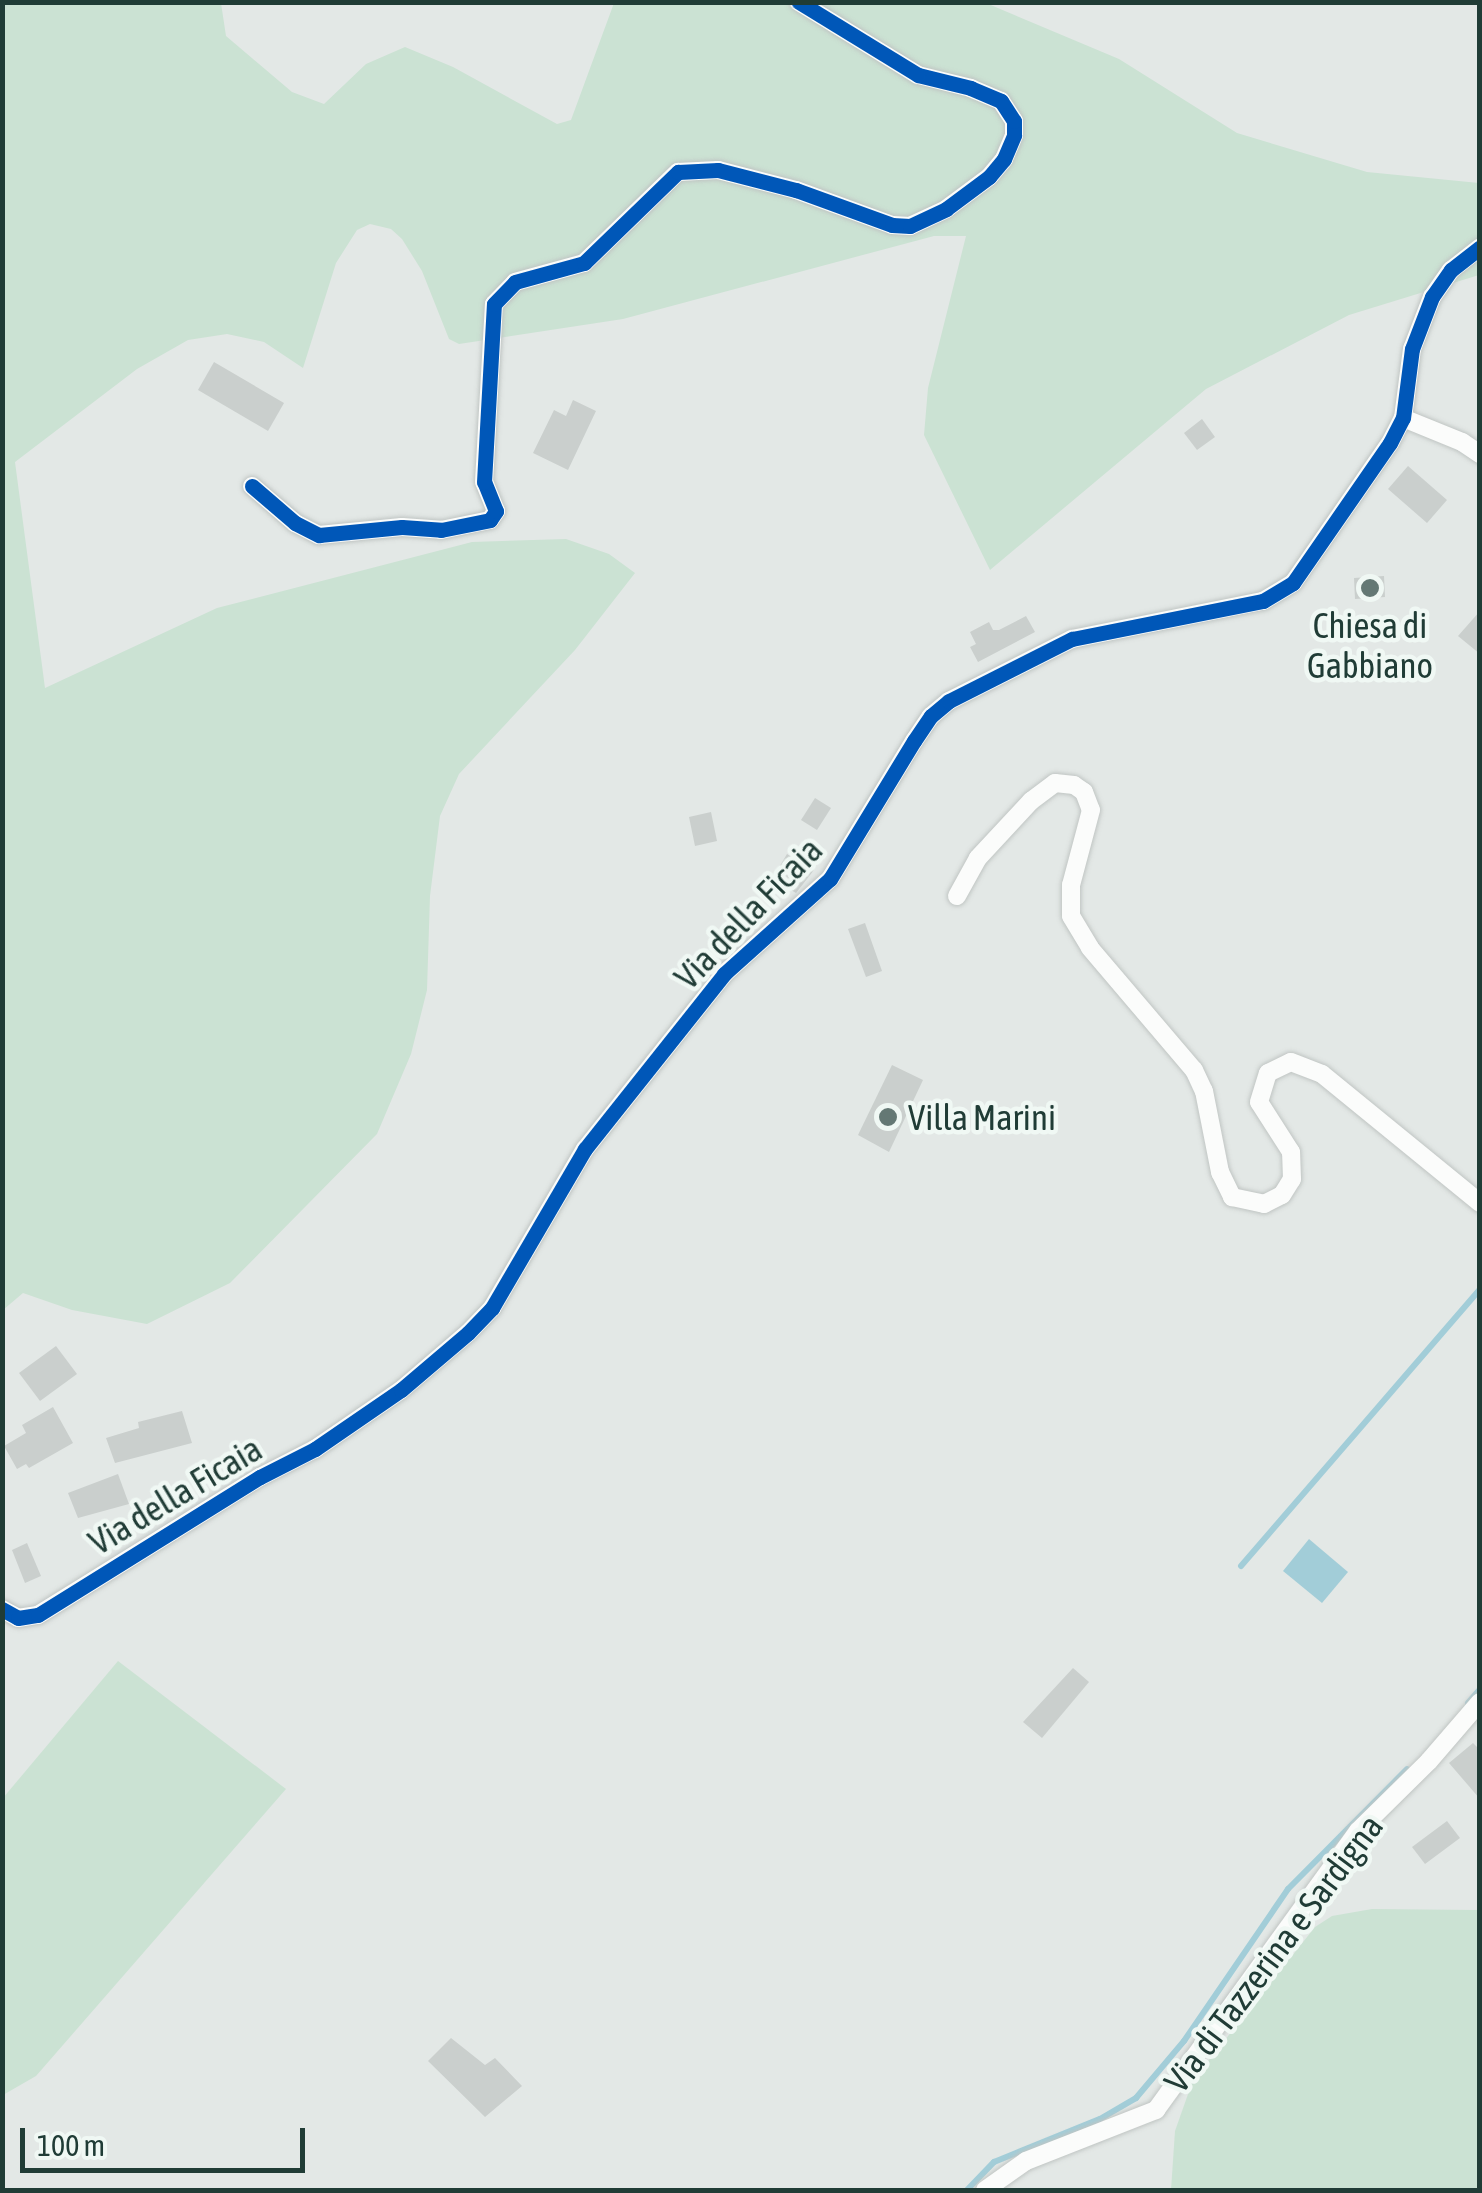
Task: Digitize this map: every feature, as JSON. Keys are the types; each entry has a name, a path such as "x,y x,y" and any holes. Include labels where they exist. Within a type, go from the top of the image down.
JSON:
{"street":[{"path":"252,486 295,523 319,535 402,527 441,530 490,520 496,511 484,482 494,304 515,282 584,262 678,172 718,170 796,190 892,225 910,226 946,209 989,177 1004,159 1014,134 1014,120 1001,102 971,88 918,75 799,2"},
{"name":"Via della Ficaia","path":"2,1608 18,1618 38,1615 260,1477 308,1453 428,1369 492,1308 585,1149 724,974 830,879 932,716 973,688 1072,638 1276,596 1302,572 1403,418 1412,350 1432,297 1451,270 1480,247"},
{"path":"1403,418 1462,442 1480,454"},
{"path":"957,896 978,858 1031,802 1055,783 1074,785 1084,792 1091,810 1070,884 1071,916 1090,948 1194,1070 1207,1101 1220,1172 1232,1196 1264,1204 1282,1195 1292,1179 1291,1152 1259,1102 1268,1073 1291,1062 1322,1074 1480,1203"},
{"name":"Via di Tazzerina e Sardigna","path":"984,2190 1026,2160 1156,2110 1358,1831 1429,1761 1480,1702"}],"green space":[{"path":"3,3 221,3 226,36 292,92 324,104 366,64 405,47 453,67 557,124 571,120 614,3 986,3 1119,59 1237,133 1367,172 1479,183 1479,275 1349,315 1206,389 990,570 924,435 928,388 966,236 934,236 623,319 459,344 449,339 422,271 402,239 391,229 370,224 357,230 336,263 303,368 264,342 227,334 188,340 137,369 15,462 45,688 217,608 472,542 566,539 609,554 635,573 575,650 459,774 440,816 430,896 427,990 411,1054 377,1134 230,1283 147,1324 72,1310 23,1293 3,1310"},
{"path":"118,1661 286,1789 36,2076 3,2095 3,1798"},
{"path":"1372,1909 1479,1910 1479,2190 1171,2190 1175,2131 1193,2080 1315,1927 1332,1916"}],"water":[{"path":"1309,1539 1348,1572 1322,1603 1283,1571"}],"building":[{"path":"214,362 284,403 268,431 198,390"},
{"path":"573,400 596,411 568,470 533,453 554,410 566,416"},
{"path":"1202,419 1215,437 1197,450 1184,433"},
{"path":"1408,466 1447,500 1427,523 1388,489"},
{"name":"Chiesa di Gabbiano","path":"1384,576 1385,597 1355,599 1354,578"},
{"path":"1480,611 1480,654 1458,636"},
{"path":"1026,616 1035,632 978,662 970,647 976,644 970,632 989,622 993,630 999,630"},
{"path":"815,798 831,808 817,830 801,820"},
{"path":"711,812 717,841 695,846 689,817"},
{"path":"787,854 814,870 796,893 772,879"},
{"path":"865,923 882,971 866,977 848,929"},
{"name":"Villa Marini","path":"892,1065 923,1080 889,1152 858,1135"},
{"path":"56,1346 77,1374 40,1401 19,1373"},
{"path":"53,1407 73,1443 29,1468 26,1464 17,1469 4,1446 26,1433 22,1425"},
{"path":"182,1411 192,1443 115,1463 106,1438 139,1428 138,1422"},
{"path":"118,1474 129,1504 78,1518 68,1493"},
{"path":"27,1543 41,1576 25,1583 12,1550"},
{"path":"1073,1668 1089,1682 1042,1738 1023,1722"},
{"path":"1473,1743 1480,1750 1480,1799 1449,1763"},
{"path":"1447,1821 1460,1838 1425,1864 1412,1847"},
{"path":"451,2038 485,2065 495,2058 522,2086 485,2117 428,2061"}],"waterway":[{"path":"1241,1566 1480,1289"},
{"path":"1468,1703 1480,1689"},
{"path":"967,2190 994,2162 1100,2119 1136,2098 1184,2041 1288,1889 1407,1769"}],"cycle path":[{"path":"252,486 295,523 319,535 402,527 441,530 490,520 496,511 484,482 494,304 515,282 584,263 678,172 718,170 796,190 892,225 910,226 946,209 989,177 1004,159 1014,135 1014,121 1001,101 971,88 918,75 799,2"},
{"path":"2,1609 18,1618 38,1615 260,1477 315,1449 401,1390 468,1333 492,1308 585,1149 724,974 830,879 914,741 931,716 949,701 1072,639 1263,601 1293,583 1390,443 1403,418 1412,349 1432,297 1451,270 1480,247"}],"place":[{"name":"Chiesa di Gabbiano","path":"1370,588"},
{"name":"Villa Marini","path":"888,1117"}]}
